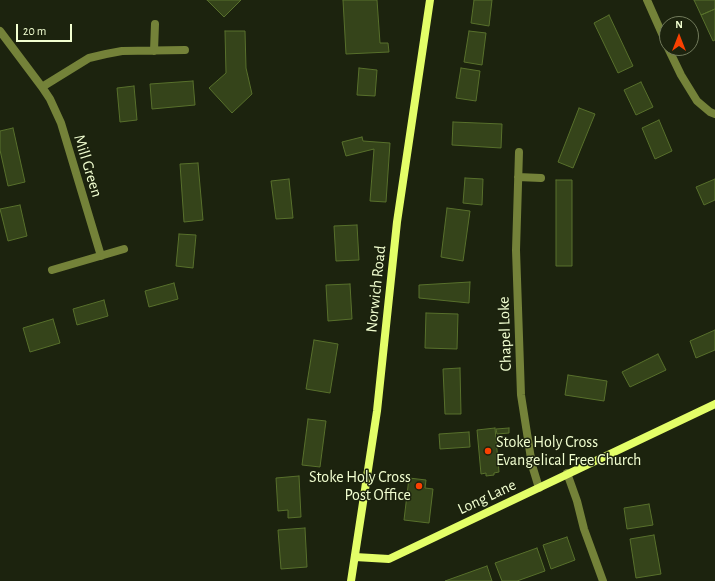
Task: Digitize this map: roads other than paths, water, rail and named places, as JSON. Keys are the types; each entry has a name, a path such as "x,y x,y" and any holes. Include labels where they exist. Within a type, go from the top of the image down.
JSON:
{"street":[{"name":"Norwich Road","path":"350,581 355,557 376,411 397,222 430,0"},
{"path":"647,0 659,27"},
{"path":"154,51 155,24"},
{"name":"Mill Green","path":"0,31 50,99 61,123 101,256"},
{"path":"42,87 89,58 122,51 185,50"},
{"path":"672,56 680,75 697,101 710,112 715,114"},
{"name":"Chapel Loke","path":"519,152 516,250 521,395 532,465 539,488"},
{"path":"518,177 541,178"},
{"path":"52,270 124,249"},
{"name":"Long Lane","path":"355,557 389,559 715,404"},
{"path":"567,474 577,501 584,529 603,581"}],"place":[{"name":"Stoke Holy Cross Evangelical Free Church","path":"488,451"},
{"name":"Stoke Holy Cross Post Office","path":"419,486"}]}
